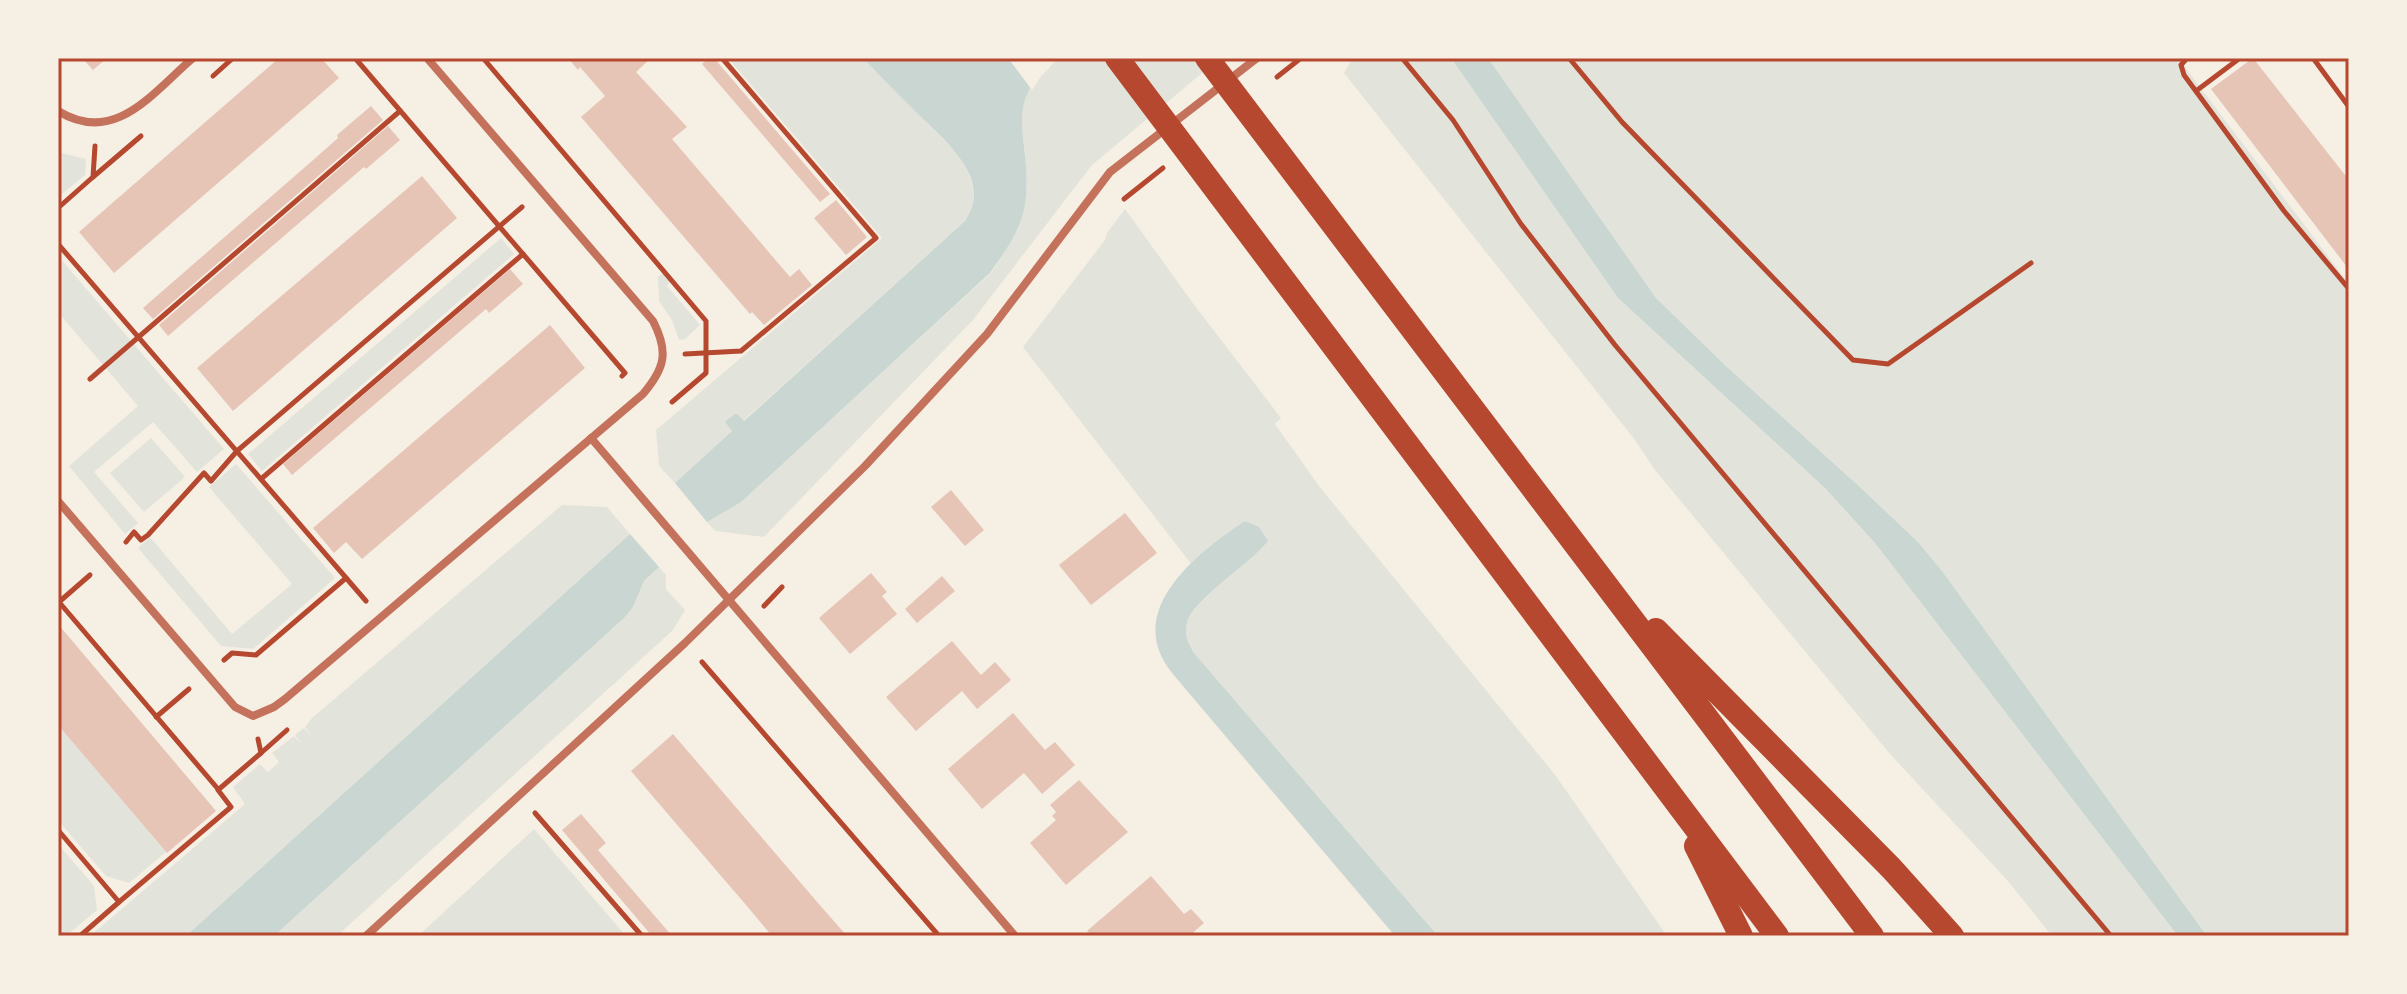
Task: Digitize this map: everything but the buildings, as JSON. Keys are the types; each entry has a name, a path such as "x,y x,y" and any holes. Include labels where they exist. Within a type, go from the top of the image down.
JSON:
{"highway":[{"path":"1117,58 1777,936"},
{"path":"1207,58 1872,936"},
{"path":"1591,564 1892,869 1952,936"},
{"path":"1667,791 1741,936"}],"street":[{"path":"58,111 73,120 97,125 117,120 193,58"},
{"path":"58,501 235,707 253,716 285,699 643,394 657,376 664,355 661,337 653,321 427,58"},
{"path":"366,936 685,643 865,466 987,334 1110,172 1257,58"},
{"path":"591,438 1015,936"}],"path":[{"path":"355,58 625,373 613,383"},
{"path":"483,58 706,321 706,373 662,410"},
{"path":"664,355 741,351 876,238 722,58"},
{"path":"1402,58 1453,120 1521,224 1615,345 2111,936"},
{"path":"1569,58 1622,122 1853,360 1888,364 2031,263"},
{"path":"2187,58 2181,65 2184,75 2284,211 2349,289"},
{"path":"2196,91 2240,58"},
{"path":"2313,58 2349,107"},
{"path":"90,379 400,111"},
{"path":"58,208 93,177 97,125"},
{"path":"80,936 231,807 58,602 122,549 134,532 141,540 148,535 200,476 204,473 211,481 237,451 540,190"},
{"path":"58,244 380,618"},
{"path":"261,479 523,254"},
{"path":"156,717 232,653 256,655 346,578"},
{"path":"363,598 375,588"},
{"path":"685,643 939,936"},
{"path":"253,716 261,753"},
{"path":"218,790 297,722"},
{"path":"520,796 642,936"},
{"path":"58,830 119,902"}],"shaded area":[{"path":"728,58 863,58 960,156 971,180 973,197 965,221 743,421 736,413 726,423 733,430 675,483 659,466 656,430 882,238"},
{"path":"863,58 1054,58 1038,76 1023,108 1026,196 1022,217 990,273 741,502 707,522 675,483 732,431 725,422 736,413 744,421 965,221 972,205 974,190 962,161"},
{"path":"1054,58 1220,58 1092,165 973,320 764,537 715,531 707,522 741,501 991,273 1014,237 1025,206 1023,108 1038,76"},
{"path":"1353,58 1451,58 1618,298 1825,488 1875,543 2178,936 2052,936 2007,880 1890,754 1655,470 1635,440 1344,73"},
{"path":"1451,58 1488,58 1656,298 1918,542 2207,936 2178,936 1875,543 1825,488 1618,298"},
{"path":"1488,58 2178,58 2349,284 2349,936 2207,936 1942,571 1918,542 1656,298"},
{"path":"58,152 86,159 85,175 58,197"},
{"path":"1125,209 1281,418 1275,424 1319,486 1556,776 1667,936 1438,936 1194,653 1186,631 1191,614 1268,541 1245,521 1192,565 1023,347"},
{"path":"501,238 514,254 262,471 248,454"},
{"path":"58,256 224,449 197,472 153,422 94,472 138,523 125,534 69,466 138,406 58,312"},
{"path":"663,273 670,282 667,286 700,325 685,339 679,340 672,320 659,301 658,277"},
{"path":"151,438 185,477 144,512 110,473"},
{"path":"236,464 335,578 253,649 221,646 138,548 150,537 232,634 292,584 209,487"},
{"path":"562,505 607,507 630,534 186,936 90,936 245,804 233,787 260,764 268,772 279,762 272,753 294,736 302,745 295,735 304,728 312,736 305,727 312,718"},
{"path":"1245,521 1259,527 1268,541 1191,614 1186,631 1190,646 1438,936 1395,936 1172,673 1159,650 1156,628 1160,606 1172,586 1206,550"},
{"path":"630,534 659,567 644,581 633,607 624,618 274,936 186,936"},
{"path":"659,567 666,575 666,589 685,610 673,630 337,936 274,936 624,618 633,607 644,581"},
{"path":"58,725 166,852 129,883 106,876 58,820"},
{"path":"534,829 626,936 418,936"},
{"path":"58,844 94,886 97,910 66,936 58,936"}],"pier":[{"path":"1008,58 1058,58 1032,90"}]}
